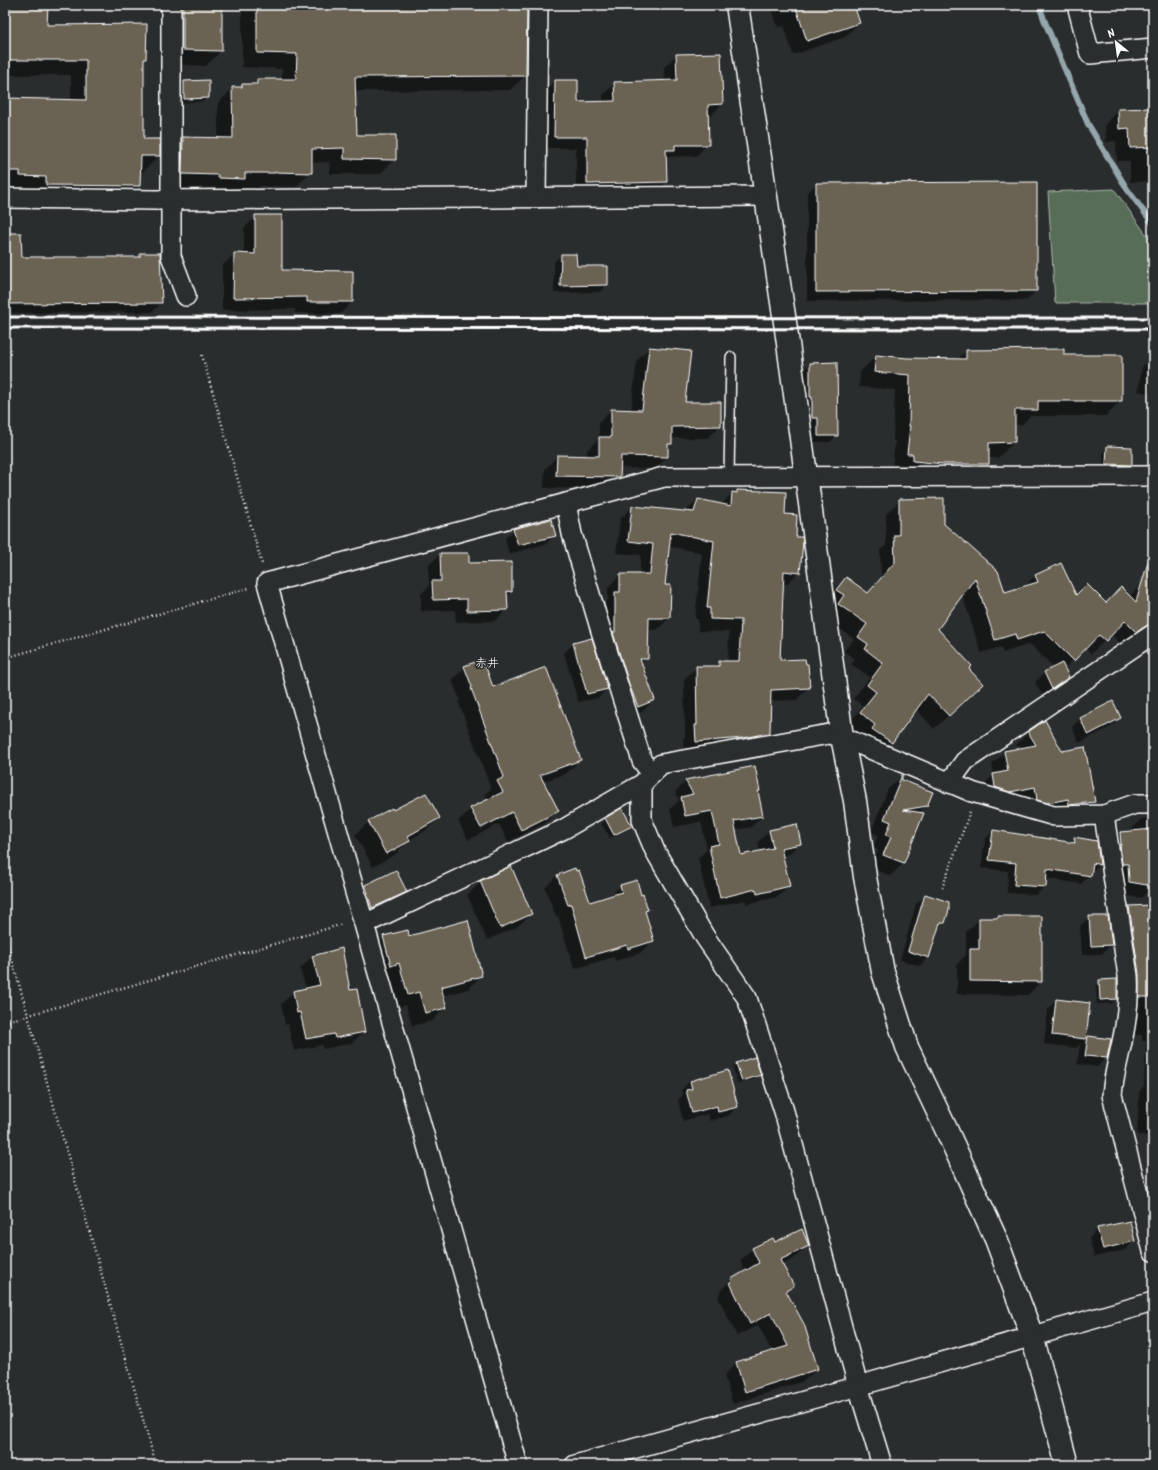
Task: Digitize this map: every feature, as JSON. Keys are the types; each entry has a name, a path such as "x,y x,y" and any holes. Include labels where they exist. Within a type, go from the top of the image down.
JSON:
{"street":[{"path":"171,5 171,256 186,296"},
{"path":"536,198 538,5"},
{"path":"737,5 786,329 842,737 855,801 865,877 885,979 907,1047 948,1131 996,1239 1032,1336 1067,1465"},
{"path":"1077,5 1090,54 1153,48"},
{"path":"5,198 172,200 766,196"},
{"path":"518,1465 267,583 664,476 1153,476"},
{"path":"566,503 572,534 647,779 642,820 655,851 705,937 747,998 784,1111 858,1386 882,1465"},
{"path":"949,783 965,761 1153,634"},
{"path":"363,918 371,921 550,836 647,779 661,764 829,734 842,737 976,793 1054,816 1104,815 1135,804 1153,804"},
{"path":"1104,815 1128,976 1129,997 1126,1020 1113,1080 1112,1095 1153,1251"},
{"path":"575,1465 1153,1302"}],"lane":[{"path":"729,476 731,357"}],"path":[{"path":"5,658 267,583 202,355"},
{"path":"942,888 976,793"},
{"path":"5,1022 363,918"},
{"path":"5,935 156,1465"}],"green space":[{"path":"1114,189 1153,244 1153,303 1055,303 1048,192"}],"building":[{"path":"5,5 48,5 47,25 147,24 146,59 144,59 144,139 160,139 160,156 141,156 140,186 46,185 46,177 20,176 20,171 5,171 5,98 86,100 86,60 5,60"},
{"path":"183,5 222,5 222,51 183,50"},
{"path":"257,5 527,5 526,76 355,77 357,135 396,135 396,160 344,159 344,148 312,149 312,173 245,173 245,179 218,178 218,175 182,174 183,137 233,138 232,87 242,87 242,84 257,84 257,79 296,79 297,54 257,53"},
{"path":"795,5 854,5 860,23 807,41"},
{"path":"721,53 723,104 708,105 709,145 675,145 675,150 666,150 667,182 587,184 587,137 554,137 555,80 578,80 578,102 615,101 614,82 677,80 676,54"},
{"path":"209,80 209,98 184,99 184,81"},
{"path":"1153,108 1153,147 1130,148 1129,128 1119,129 1118,109"},
{"path":"1037,182 1037,291 816,292 816,183"},
{"path":"255,215 282,215 282,270 353,271 353,302 307,302 307,297 233,298 234,253 255,254"},
{"path":"5,233 21,233 22,257 140,257 140,253 160,253 162,303 5,304"},
{"path":"561,254 576,254 577,266 608,266 608,285 560,286"},
{"path":"649,347 691,351 685,402 721,402 721,426 672,427 672,444 668,444 668,457 621,456 620,477 556,476 557,455 599,456 599,437 611,437 611,409 642,410"},
{"path":"1064,349 1064,355 1122,355 1122,401 1038,401 1038,410 1015,410 1015,442 989,443 989,464 944,464 913,461 913,454 907,454 910,426 910,375 874,372 876,355 907,358 966,359 966,350"},
{"path":"837,362 838,436 818,436 818,418 812,418 812,397 810,397 810,363"},
{"path":"1107,446 1132,447 1132,465 1106,464"},
{"path":"737,490 786,492 785,514 797,515 796,537 802,537 803,542 800,573 784,571 780,660 805,659 806,664 808,664 810,688 771,690 770,733 743,738 696,742 696,666 719,666 719,661 739,661 741,620 710,619 710,608 707,608 714,541 671,532 665,585 671,585 670,618 649,618 648,659 640,659 655,700 638,707 613,633 615,632 615,592 620,592 620,574 650,574 653,544 628,541 632,506 694,512 698,499 731,506 732,492 737,493"},
{"path":"944,498 944,524 998,571 1005,592 1038,582 1035,575 1061,563 1076,595 1087,584 1106,603 1121,587 1136,602 1149,559 1153,560 1153,622 1136,632 1125,621 1106,641 1099,635 1074,661 1044,631 1017,640 1015,634 995,640 975,578 938,629 972,666 969,669 983,684 949,716 928,694 892,743 872,729 875,725 860,712 876,692 867,685 883,663 865,649 868,644 858,637 867,624 838,604 844,595 836,590 846,577 868,593 895,562 894,535 899,535 899,499"},
{"path":"551,519 556,536 518,545 513,529"},
{"path":"440,553 469,553 469,563 512,562 512,592 507,591 508,610 467,611 467,599 433,600 432,581 441,581"},
{"path":"592,638 608,689 587,694 573,643"},
{"path":"483,659 493,687 546,667 581,760 540,775 559,811 521,830 512,812 481,828 470,808 503,792 497,781 504,777 464,666"},
{"path":"1062,663 1069,677 1052,689 1044,672"},
{"path":"1113,701 1121,718 1088,735 1080,718"},
{"path":"1045,720 1062,751 1085,747 1095,802 1069,805 1068,799 1048,803 1037,800 1035,787 1010,792 995,787 993,774 1008,771 1004,751 1036,745 1028,732"},
{"path":"755,766 763,816 734,821 741,855 773,848 769,830 797,824 801,844 781,848 790,886 757,894 756,889 720,898 709,846 719,844 712,811 685,816 681,797 693,794 685,780"},
{"path":"902,775 902,780 933,792 927,806 903,810 924,813 904,863 883,855 891,837 886,835 891,822 884,819"},
{"path":"426,793 440,818 408,836 410,841 386,854 368,821 392,808 393,810"},
{"path":"622,808 632,826 614,835 605,818"},
{"path":"1153,829 1153,886 1129,882 1128,864 1122,864 1120,832"},
{"path":"993,830 1075,843 1074,837 1097,841 1100,865 1093,863 1091,876 1047,869 1046,887 1014,885 1016,863 989,860"},
{"path":"511,866 532,914 500,928 480,881"},
{"path":"575,868 576,871 579,870 590,902 622,892 620,885 637,880 641,895 643,894 648,910 645,911 654,941 628,949 627,945 586,957 571,904 568,905 557,875"},
{"path":"396,870 407,892 372,908 365,885"},
{"path":"925,894 949,902 949,910 945,923 940,923 929,958 908,951"},
{"path":"1153,905 1153,997 1139,997 1139,974 1129,906"},
{"path":"998,916 1042,916 1042,982 970,981 970,949 979,949 979,918 998,918"},
{"path":"1089,916 1108,916 1112,945 1091,946"},
{"path":"468,920 482,976 441,987 447,1008 425,1013 419,992 408,995 399,963 391,966 383,936 408,930 409,936"},
{"path":"342,948 350,990 357,989 365,1032 335,1038 334,1034 306,1039 300,1012 297,1013 293,991 320,985 312,956"},
{"path":"1117,979 1117,999 1100,1000 1099,980"},
{"path":"1056,999 1090,1003 1086,1039 1052,1035"},
{"path":"1088,1036 1111,1039 1107,1058 1085,1056"},
{"path":"755,1057 761,1075 742,1081 736,1063"},
{"path":"728,1070 738,1107 718,1112 717,1106 692,1113 686,1090 692,1089 690,1081"},
{"path":"1130,1221 1135,1241 1103,1249 1097,1228"},
{"path":"802,1229 809,1246 780,1260 794,1286 786,1291 804,1324 818,1369 745,1392 736,1362 788,1346 771,1313 750,1324 730,1283 732,1282 731,1279 759,1263 752,1248 773,1238 775,1242"}],"waterway":[{"path":"1039,5 1088,124 1127,189 1153,224"}],"railway":[{"path":"5,317 1153,318"},
{"path":"5,328 1153,329"}],"district":[{"name":"赤井","path":"487,663"}]}
